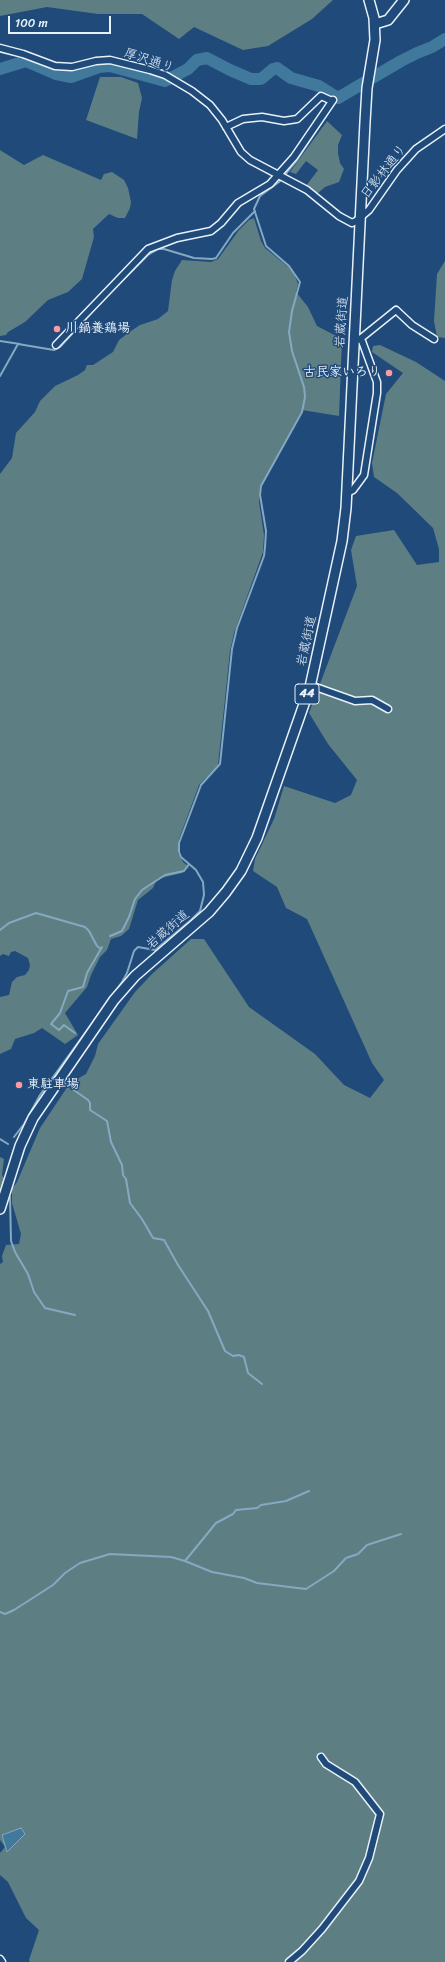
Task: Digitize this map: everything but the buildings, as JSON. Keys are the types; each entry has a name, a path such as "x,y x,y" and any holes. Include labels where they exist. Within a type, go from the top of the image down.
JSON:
{"main road":[{"name":"44","path":"369,0 374,24"},
{"path":"374,24 388,20 404,0"},
{"name":"岩蔵街道","path":"0,1209 20,1146 33,1118 114,1000 136,976 209,912 241,871 257,838 310,685 343,534 347,493 357,337 367,88 374,46 374,24"}],"street":[{"name":"厚沢通り","path":"0,48 23,54 55,66 72,67 96,60 110,60 165,75 210,105 245,156 255,163 307,190 347,220 354,222 361,217"},
{"path":"56,345 147,250 177,238 210,231 221,222 238,203 266,188 281,177 332,100 321,96 297,119 284,121 262,117 243,119 226,127"},
{"name":"日影林通り","path":"361,217 369,210 405,161 425,142 445,128"},
{"path":"347,493 353,490 364,474 377,393 377,382 357,337 396,310 412,325 434,339"},
{"path":"310,685 355,701 372,700 388,709"},
{"path":"289,1962 302,1951 322,1929 359,1881 369,1858 380,1814 355,1782 326,1764 321,1757"}],"green space":[{"path":"0,0 333,0 312,19 268,46 243,50 194,27 179,39 142,14 98,14 47,7 0,16"},
{"path":"100,77 121,77 138,83 142,98 139,112 137,139 86,120"},
{"path":"327,121 342,135 338,145 338,153 340,163 344,169 339,182 325,187 317,194 306,186 318,170 306,161 296,174 290,172"},
{"path":"0,150 24,165 43,155 101,180 104,174 112,172 124,180 128,188 131,202 125,218 118,218 109,214 93,229 94,237 82,279 68,292 48,300 25,322 8,332 6,335 0,336"},
{"path":"254,218 261,241 265,248 292,270 298,284 296,292 308,307 317,326 342,339 339,416 302,410 260,488 259,502 264,535 263,552 234,633 230,651 218,765 199,785 179,839 178,853 183,862 189,867 182,873 157,879 153,888 138,900 129,929 121,936 111,939 107,950 100,957 91,975 87,987 65,1013 78,1035 65,1044 42,1028 34,1033 15,1039 11,1049 0,1054 0,997 9,995 12,982 17,977 25,975 29,970 30,965 28,958 15,951 11,952 9,956 3,954 0,956 0,474 12,458 16,433 35,412 40,401 55,386 78,375 85,370 87,365 93,365 113,352 119,340 128,333 140,325 158,319 168,311 172,280 175,271 182,260 211,262 218,259 239,230 249,220"},
{"path":"445,261 445,338 437,337 434,321 437,274"},
{"path":"380,345 416,362 445,381 445,1962 30,1962 29,1960 39,1930 26,1918 8,1882 0,1875 0,1853 5,1847 0,1840 0,1264 3,1262 2,1256 6,1245 19,1244 21,1234 12,1203 12,1189 17,1182 40,1128 70,1083 86,1074 95,1056 98,1044 135,992 152,974 191,939 204,939 249,1007 315,1054 344,1085 370,1098 384,1080 372,1063 307,919 286,908 277,887 253,871 255,859 274,819 284,786 335,803 351,795 357,780 328,744 309,713 357,586 351,550 356,536 394,530 417,565 439,562 439,549 433,528 397,493 374,477 372,463 386,394 403,373 372,352 373,346"},
{"path":"0,1157 4,1159 2,1175 5,1180 0,1195"}],"water":[{"path":"21,1828 25,1834 7,1852 2,1835"}],"waterway":[{"path":"0,69 26,61 56,74 71,77 99,67 110,66 165,81 188,69 197,60 207,58 251,79 261,79 273,69 277,68 291,78 319,86 338,98 401,61 432,47 445,39"},
{"path":"14,1137 24,1124 40,1095 122,982 127,973 134,951 138,947 155,950 200,911 204,895 203,882 196,870 181,857 179,852 179,843 201,785 220,764 232,649 237,628 264,556 266,531 260,495 261,486 302,412 305,397 304,387 292,351 289,332 292,311 300,282 289,266 266,246 254,209 260,196 279,182 297,160 338,98"},
{"path":"111,292 148,255 158,249 164,249 194,258 216,258 233,233 255,211"},
{"path":"0,376 18,344 54,350 60,347 100,303"},
{"path":"0,341 20,344"},
{"path":"110,936 122,931 129,917 135,899 142,890 165,875 184,871 189,864"},
{"path":"0,930 9,923 36,913 85,927 89,931 97,946 101,949"},
{"path":"75,1033 64,1025 59,1030 51,1024 60,1013 68,991 83,987 87,973 102,947"},
{"path":"64,1083 88,1100 90,1103 90,1110 107,1121 111,1142 122,1165 123,1175 126,1179 130,1203 142,1219 153,1238 164,1240 178,1265 208,1311 225,1351 233,1356 239,1355 244,1357 248,1373 262,1384"},
{"path":"0,1139 8,1144"},
{"path":"10,1197 11,1241 15,1252 28,1274 34,1292 45,1308 75,1315"},
{"path":"185,1561 216,1523 233,1514 236,1510 257,1508 261,1505 286,1501 309,1491"},
{"path":"0,1612 5,1614 14,1610 53,1585 65,1573 80,1563 110,1554 171,1557 212,1572 244,1578 257,1583 306,1589 334,1571 346,1558 358,1554 367,1545 401,1534"}],"place":[{"name":"川鍋養鶏場","path":"57,329"},
{"name":"古民家いろり","path":"389,373"},
{"name":"東駐車場","path":"19,1085"}]}
